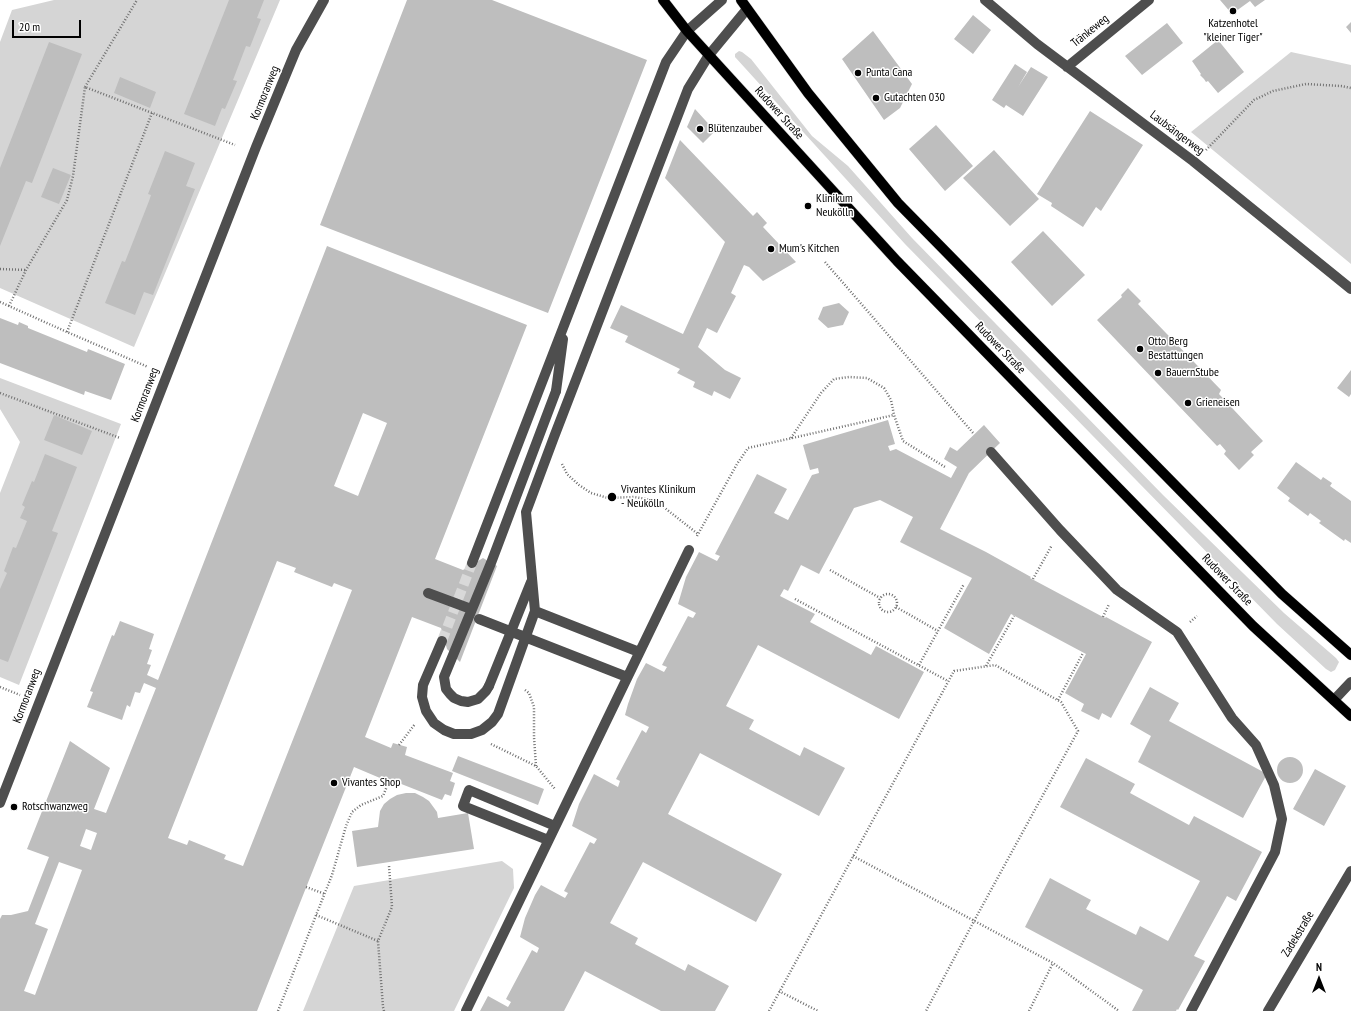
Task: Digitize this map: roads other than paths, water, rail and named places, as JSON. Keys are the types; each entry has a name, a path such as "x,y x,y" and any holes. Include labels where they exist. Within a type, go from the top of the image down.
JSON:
{"main road":[{"name":"Rudower Straße","path":"663,0 686,30 709,56 897,261 1253,626 1351,716"},
{"path":"741,0 808,94 898,203 1282,594 1351,655"}],"street":[{"name":"Kormoranweg","path":"0,803 4,778 252,159 296,50 324,0"},
{"path":"472,563 666,62 686,30 722,0"},
{"name":"Laubsängerweg","path":"985,0 1037,44 1193,161 1351,289"},
{"name":"Tränkeweg","path":"1067,67 1149,0"},
{"path":"442,641 423,685 422,697 426,711 434,723 444,730 454,734 471,734 482,730 492,722 498,714 535,611 526,512 688,89 709,56 747,9"},
{"path":"532,580 489,686 483,696 468,702 454,698 450,694 445,684 444,677 556,391 565,323"},
{"path":"991,452 1060,530 1117,590 1177,632 1232,718 1256,745 1274,785 1282,819 1275,852 1191,1011"},
{"path":"466,1011 689,550"},
{"path":"428,593 471,609"},
{"path":"535,611 639,652"},
{"path":"479,619 627,677"},
{"path":"1334,700 1351,682"},
{"path":"548,840 463,806 469,790 555,826"},
{"name":"Zadekstraße","path":"1268,1011 1351,871"}],"tunnel":[{"path":"442,641 472,563"}],"place":[{"name":"Katzenhotel \"kleiner Tiger\"","path":"1233,11"},
{"name":"Punta Cana","path":"858,73"},
{"name":"Gutachten 030","path":"876,98"},
{"name":"Blütenzauber","path":"700,129"},
{"name":"Klinikum Neukölln","path":"808,206"},
{"name":"Mum's Kitchen","path":"771,249"},
{"name":"Otto Berg Bestattungen","path":"1140,349"},
{"name":"BauernStube","path":"1158,373"},
{"name":"Grieneisen","path":"1188,403"},
{"name":"Vivantes Klinikum - Neukölln","path":"612,497"},
{"name":"Vivantes Shop","path":"334,783"},
{"name":"Rotschwanzweg","path":"14,807"}]}
